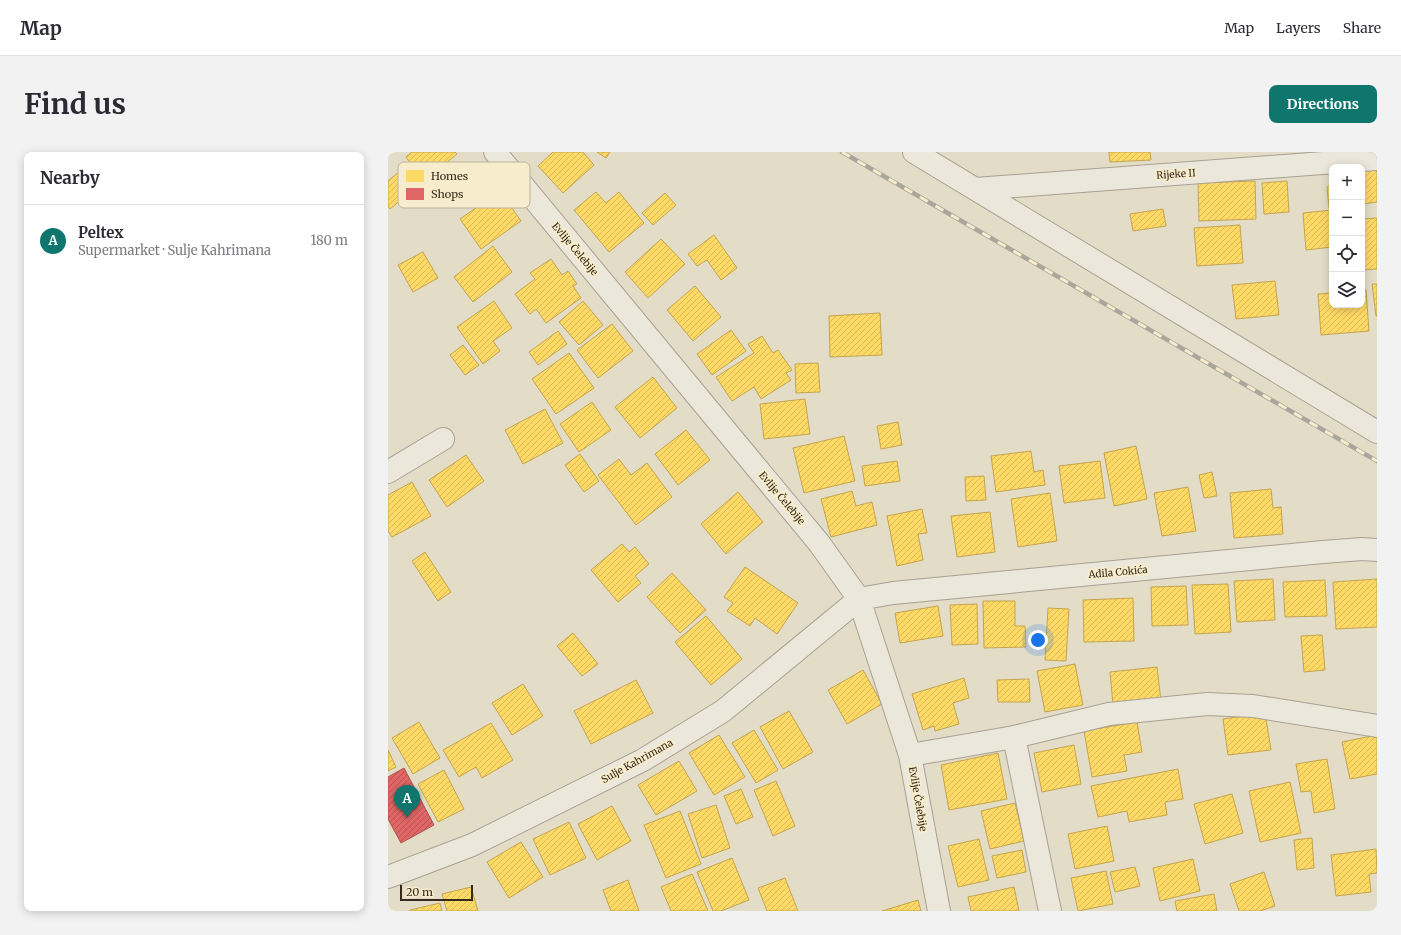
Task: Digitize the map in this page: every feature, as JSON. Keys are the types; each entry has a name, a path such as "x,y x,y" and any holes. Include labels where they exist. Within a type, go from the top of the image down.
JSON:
{"street":[{"name":"Evlije Čelebije","path":"495,152 503,162"},
{"path":"914,152 1377,432"},
{"name":"Rijeke II","path":"975,189 1377,159"},
{"name":"Evlije Čelebije","path":"530,194 819,543 859,599 910,755 939,911"},
{"path":"388,472 443,439"},
{"name":"Adila Cokića","path":"859,599 893,593 1323,552 1362,549 1377,550"},
{"name":"Sulje Kahrimana","path":"388,877 472,845 643,760 723,711 859,599"},
{"path":"910,755 1014,737 1109,714 1208,704 1253,706 1377,726"},
{"path":"1014,737 1050,911"}],"building: Homes":[{"path":"412,152 455,152 457,154 447,162 410,162 406,157"},
{"path":"553,152 583,152 594,165 563,193 538,166"},
{"path":"597,152 610,152 606,158"},
{"path":"1109,152 1150,152 1151,160 1110,162"},
{"path":"1377,168 1377,202 1365,204 1365,170"},
{"path":"398,173 398,202 390,209 388,206 388,181"},
{"path":"1255,181 1256,219 1199,221 1198,183"},
{"path":"1287,181 1289,212 1264,214 1262,183"},
{"path":"1327,187 1329,187 1329,208"},
{"path":"596,192 606,203 619,192 644,223 609,252 574,210"},
{"path":"665,193 676,205 653,225 642,213"},
{"path":"476,208 512,208 521,221 481,249 460,219"},
{"path":"1163,209 1166,226 1133,231 1130,214"},
{"path":"1329,210 1329,247 1306,250 1303,213"},
{"path":"1377,218 1377,269 1365,270 1365,219"},
{"path":"1240,225 1243,263 1197,266 1194,228"},
{"path":"714,235 737,268 721,280 707,260 697,266 688,254"},
{"path":"661,239 685,264 648,298 625,272"},
{"path":"493,246 512,272 473,302 454,277"},
{"path":"423,252 438,278 413,292 398,265"},
{"path":"551,259 562,275 568,271 577,284 573,286 581,298 546,323 536,309 530,314 515,294 535,279 530,273"},
{"path":"1275,281 1279,315 1236,319 1232,285"},
{"path":"1372,284 1377,284 1377,316 1376,316"},
{"path":"695,286 721,317 693,341 667,310"},
{"path":"1365,290 1369,331 1321,335 1318,294 1329,293 1329,308 1365,308"},
{"path":"494,301 512,328 493,341 500,351 483,364 457,327"},
{"path":"583,301 603,325 579,345 559,322"},
{"path":"880,313 882,355 830,357 829,316"},
{"path":"612,324 633,351 598,378 577,350"},
{"path":"731,330 746,351 712,375 697,354"},
{"path":"558,331 567,344 538,365 529,352"},
{"path":"762,336 773,353 778,350 792,370 786,373 791,380 761,399 754,387 732,401 716,377 754,353 748,344"},
{"path":"463,345 479,365 465,375 450,355"},
{"path":"569,353 594,388 556,414 532,379"},
{"path":"818,363 820,392 796,393 795,364"},
{"path":"653,377 677,408 640,438 615,407"},
{"path":"805,399 810,434 764,439 760,404"},
{"path":"592,402 611,430 579,452 560,424"},
{"path":"545,409 563,443 523,464 505,430"},
{"path":"898,422 902,445 881,449 877,426"},
{"path":"686,430 710,460 678,485 655,454"},
{"path":"844,436 855,481 804,493 793,448"},
{"path":"1136,446 1147,499 1114,506 1104,453"},
{"path":"1031,451 1034,472 1043,470 1045,485 996,492 991,456"},
{"path":"580,454 599,481 584,492 565,465"},
{"path":"466,455 484,481 447,507 429,480"},
{"path":"619,459 631,475 647,463 672,497 636,525 598,475"},
{"path":"897,461 900,481 865,486 862,466"},
{"path":"1100,461 1105,498 1064,503 1059,466"},
{"path":"1212,472 1217,496 1204,498 1199,475"},
{"path":"984,476 986,500 966,501 965,477"},
{"path":"412,482 431,516 392,537 388,531 388,495"},
{"path":"1188,487 1196,531 1162,536 1154,493"},
{"path":"1271,489 1273,508 1281,507 1283,534 1234,538 1230,493"},
{"path":"852,491 856,506 872,502 877,525 831,537 821,499"},
{"path":"738,492 763,522 726,554 701,524"},
{"path":"1050,493 1057,541 1018,547 1011,499"},
{"path":"922,509 927,533 918,534 923,560 897,566 887,516"},
{"path":"990,512 995,552 957,557 951,516"},
{"path":"622,544 629,552 635,547 649,564 635,576 641,583 618,602 591,570"},
{"path":"425,552 451,592 438,601 412,561"},
{"path":"745,567 798,603 777,634 755,618 750,626 727,611 733,603 724,597"},
{"path":"672,573 706,610 680,633 647,597"},
{"path":"1273,579 1275,620 1237,622 1234,581"},
{"path":"1377,579 1377,627 1336,629 1333,582"},
{"path":"1325,580 1327,616 1285,617 1283,582"},
{"path":"1228,584 1231,632 1195,634 1192,585"},
{"path":"1186,586 1188,625 1152,626 1151,587"},
{"path":"1133,598 1134,641 1084,642 1083,600"},
{"path":"983,601 1015,601 1015,626 1025,626 1026,647 984,648"},
{"path":"977,604 978,644 952,645 950,605"},
{"path":"938,606 943,636 900,643 895,613"},
{"path":"1048,608 1069,609 1066,661 1045,660"},
{"path":"706,616 742,659 711,685 675,642"},
{"path":"573,633 598,664 582,676 557,646"},
{"path":"1322,635 1325,670 1304,672 1301,636"},
{"path":"1075,664 1083,705 1045,712 1037,671"},
{"path":"1157,667 1161,701 1113,705 1110,672"},
{"path":"863,670 882,704 847,724 828,690"},
{"path":"964,678 969,698 953,703 959,724 935,731 934,726 923,730 912,694"},
{"path":"1029,679 1030,702 998,702 997,680"},
{"path":"636,680 653,713 591,744 574,711"},
{"path":"523,684 543,716 512,735 492,703"},
{"path":"789,711 813,752 783,769 760,727"},
{"path":"1265,713 1271,750 1228,755 1223,719"},
{"path":"419,722 440,758 413,774 392,738"},
{"path":"1137,722 1142,752 1124,755 1127,771 1092,777 1084,731"},
{"path":"491,723 513,760 482,778 476,767 459,777 443,750"},
{"path":"754,730 778,770 756,783 732,743"},
{"path":"719,735 745,777 714,795 689,753"},
{"path":"1377,735 1377,774 1350,779 1342,742"},
{"path":"1074,745 1081,784 1042,792 1034,753"},
{"path":"388,750 396,767 388,771"},
{"path":"998,753 1007,799 949,810 941,765"},
{"path":"1327,759 1335,809 1314,813 1311,791 1301,792 1296,764"},
{"path":"679,761 697,791 656,815 638,785"},
{"path":"1178,769 1183,799 1165,802 1167,815 1129,822 1127,811 1098,817 1091,786"},
{"path":"444,770 464,809 438,822 418,784"},
{"path":"776,781 795,826 773,836 754,790"},
{"path":"1290,782 1301,833 1260,842 1249,791"},
{"path":"741,789 753,817 736,824 724,796"},
{"path":"1232,794 1243,833 1205,844 1194,804"},
{"path":"1015,803 1024,841 990,849 981,811"},
{"path":"716,805 730,848 702,858 688,814"},
{"path":"612,806 631,841 597,860 578,824"},
{"path":"680,811 701,864 666,878 644,825"},
{"path":"569,822 586,858 550,875 533,839"},
{"path":"1107,826 1114,861 1075,869 1068,834"},
{"path":"1312,838 1314,868 1297,870 1294,840"},
{"path":"979,839 989,880 958,887 948,846"},
{"path":"521,842 543,877 509,898 487,862"},
{"path":"1376,849 1377,873 1369,874 1371,892 1336,896 1331,855"},
{"path":"1022,850 1026,872 997,878 992,856"},
{"path":"732,858 749,900 721,911 713,911 697,872"},
{"path":"1193,859 1200,891 1160,901 1153,868"},
{"path":"1135,867 1140,886 1115,892 1110,872"},
{"path":"1106,871 1113,904 1078,911 1071,878"},
{"path":"1264,872 1275,906 1260,911 1239,911 1230,884"},
{"path":"692,874 708,911 671,911 661,887"},
{"path":"785,878 798,911 767,911 758,888"},
{"path":"628,880 639,911 611,911 603,890"},
{"path":"471,887 478,911 447,911 442,894"},
{"path":"1014,887 1019,911 971,911 968,897"},
{"path":"1214,894 1217,911 1177,911 1175,901"},
{"path":"918,900 921,911 882,911"},
{"path":"440,903 442,911 410,911 410,910"}],"building: Shops":[{"path":"404,768 434,825 401,843 388,819 388,777"}],"railway":[{"path":"842,152 1377,461"}],"place":[{"name":"Peltex","path":"407,818"}]}
